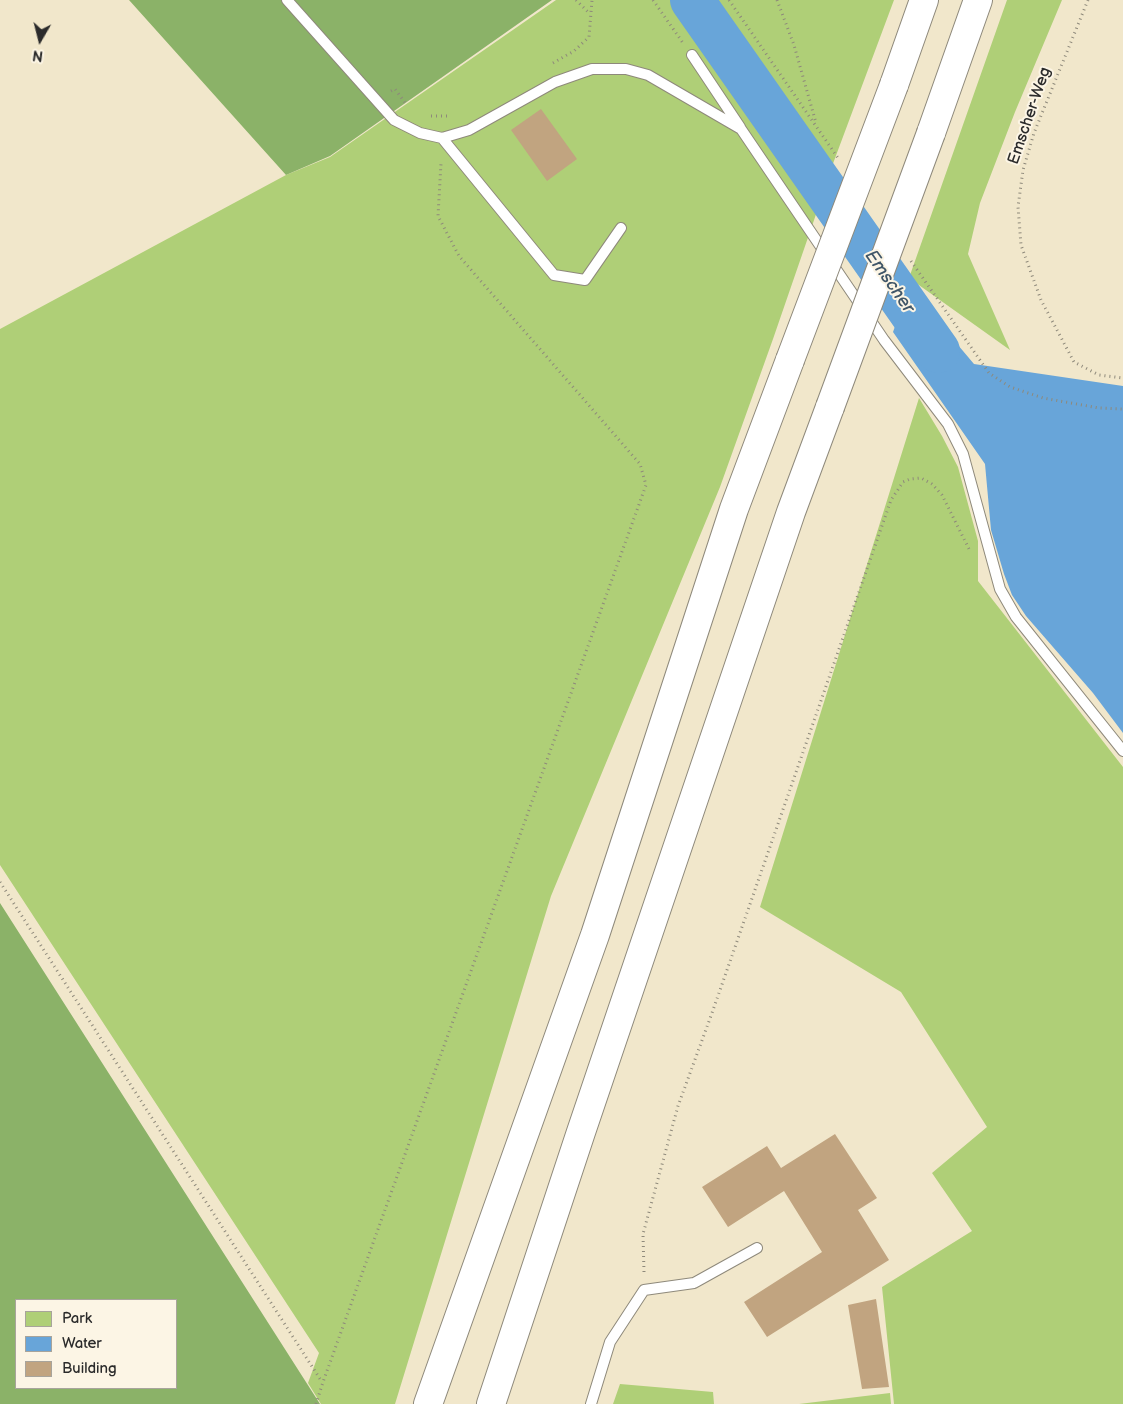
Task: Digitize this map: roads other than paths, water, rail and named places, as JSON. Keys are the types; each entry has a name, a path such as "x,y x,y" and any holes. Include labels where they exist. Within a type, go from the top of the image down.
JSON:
{"highway":[{"path":"428,1404 592,944 734,509 894,85 924,0"},
{"path":"491,1404 584,1122 782,540 978,0"}],"lane":[{"path":"287,0 394,120 420,133 442,138 468,130 555,82 592,69 626,69 648,75 741,129"},
{"path":"692,56 884,340 948,424 963,454 1000,589 1016,617 1123,751"},
{"path":"442,138 554,275 585,280 621,228"},
{"path":"591,1404 610,1342 644,1290 694,1283 757,1248"}],"water":[{"path":"909,287 974,364 1123,386 1123,733 1093,693 1026,616 1012,595 991,530 985,464 893,332"}],"waterway":[{"name":"Emscher","path":"692,0 938,351"}]}
